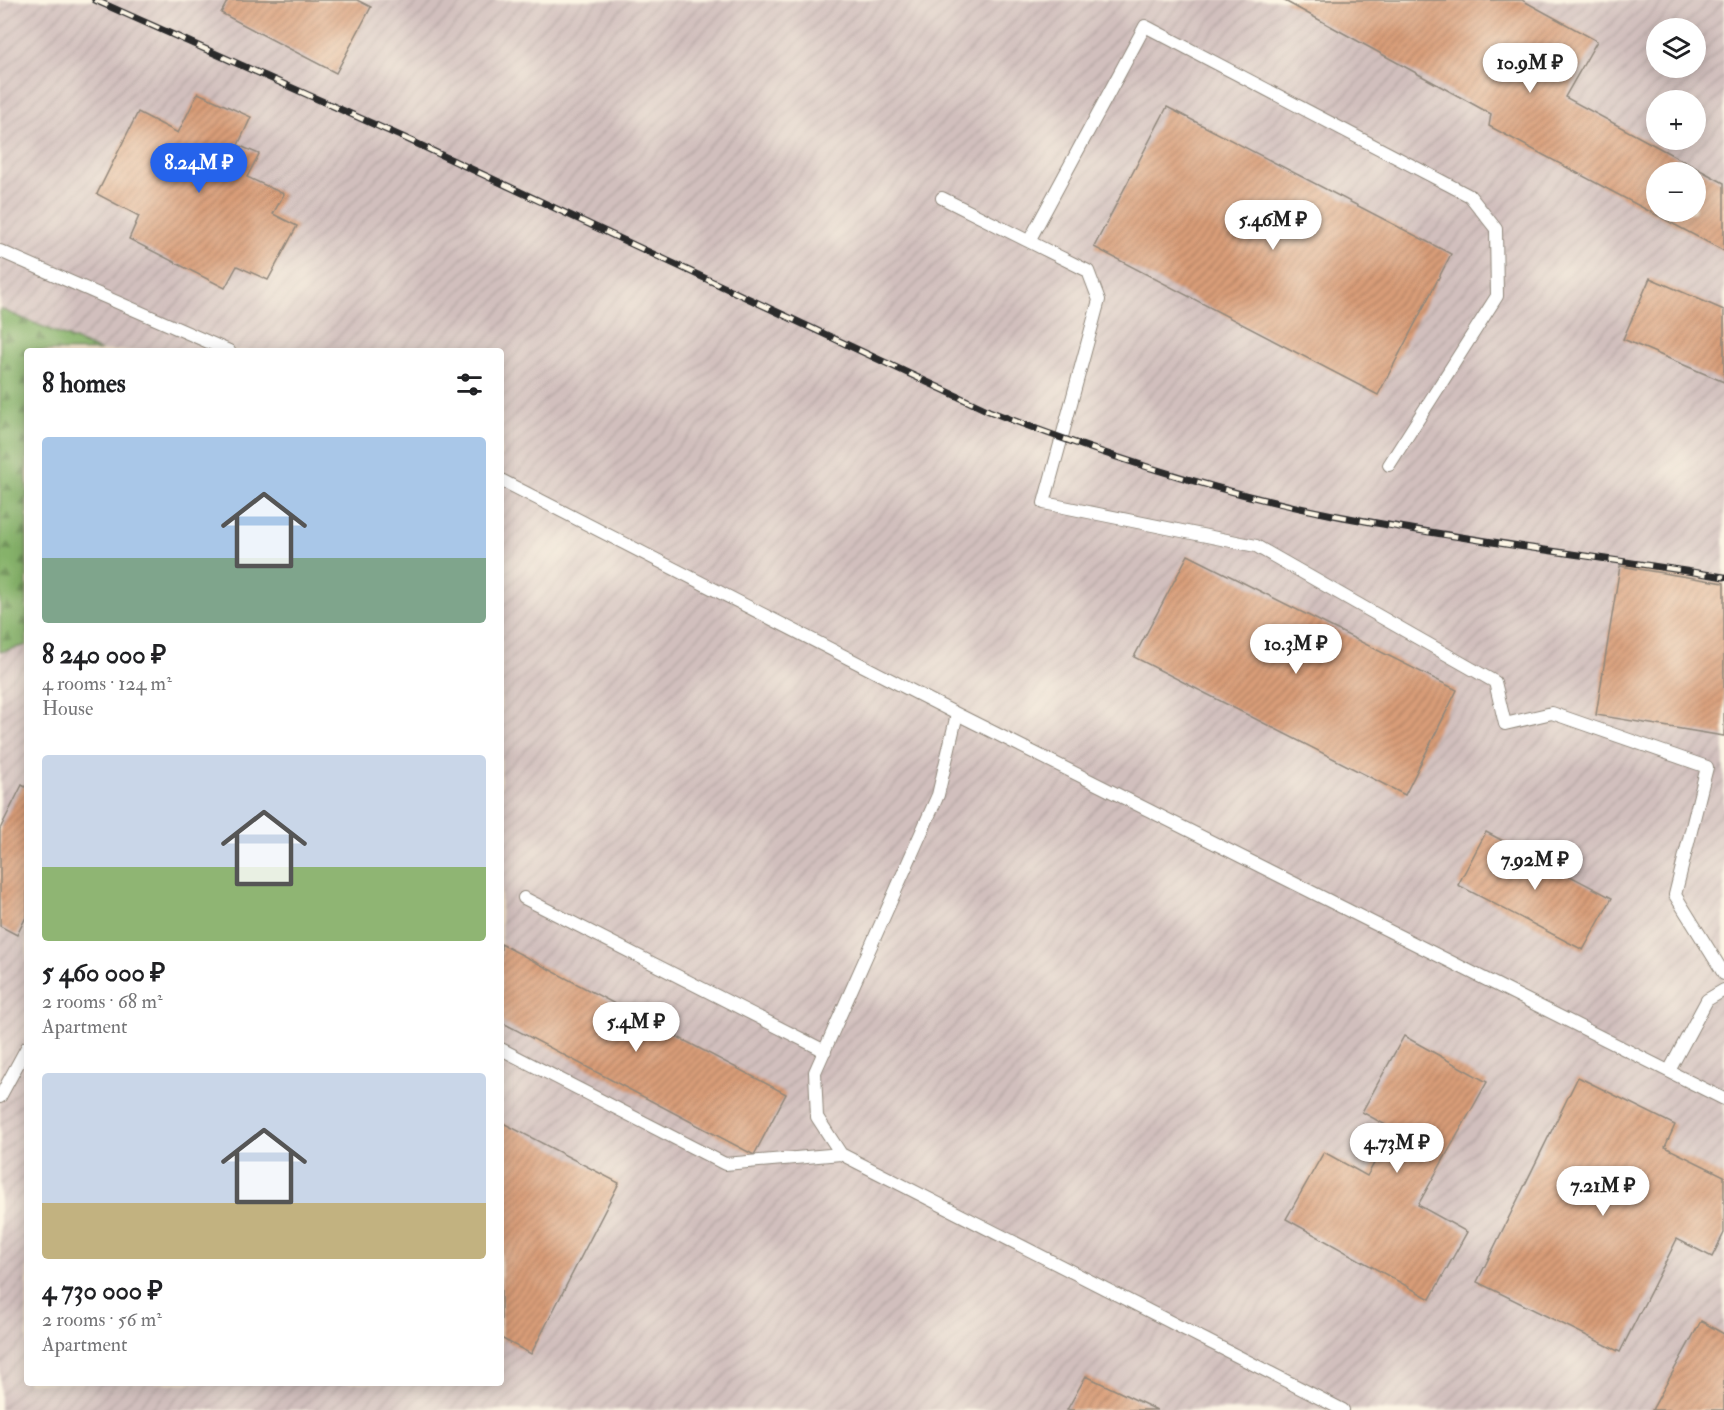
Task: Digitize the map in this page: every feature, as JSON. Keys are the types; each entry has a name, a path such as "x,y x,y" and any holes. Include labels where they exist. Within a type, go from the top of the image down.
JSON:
{"lane":[{"path":"1029,241 1145,26 1470,196 1496,229 1497,296 1389,465"},
{"path":"942,198 1088,271 1099,300 1044,503 1256,546 1495,682 1505,724 1552,713 1707,768 1675,895 1724,974"},
{"path":"0,251 222,348"},
{"path":"504,482 957,714 1724,1099"},
{"path":"957,714 938,795 815,1072 817,1117 841,1154 1343,1410"},
{"path":"524,898 825,1051"},
{"path":"1669,1071 1707,999 1724,990"},
{"path":"504,1051 725,1164 841,1154"},
{"path":"0,1097 24,1053"}],"shaded area":[{"path":"0,0 1724,0 1724,1410 0,1410"}],"green space":[{"path":"0,309 94,348 24,348 24,646 0,652"}],"building":[{"path":"228,0 357,0 371,7 336,73 221,13"},
{"path":"1283,0 1522,0 1597,41 1565,97 1646,141 1646,150 1663,150 1685,162 1646,162 1646,210 1489,126 1491,114"},
{"path":"198,93 251,117 238,145 259,154 247,177 284,194 273,214 297,226 268,280 237,266 225,288 129,239 139,216 97,194 138,112 178,133"},
{"path":"1167,107 1451,254 1378,395 1094,247"},
{"path":"1706,173 1724,183 1724,251 1669,222 1706,222"},
{"path":"1650,278 1724,310 1724,382 1623,339"},
{"path":"1188,555 1457,690 1405,795 1134,657"},
{"path":"1620,566 1724,583 1724,736 1596,715"},
{"path":"22,785 24,786 24,921 17,935 0,926 0,829"},
{"path":"1486,832 1612,898 1583,950 1458,885"},
{"path":"504,946 786,1094 754,1155 504,1024"},
{"path":"1404,1036 1487,1082 1418,1205 1467,1232 1430,1299 1286,1219 1324,1152 1367,1176 1393,1129 1362,1112"},
{"path":"1578,1077 1675,1125 1665,1147 1724,1176 1724,1233 1712,1257 1677,1239 1620,1352 1477,1282"},
{"path":"504,1124 619,1183 531,1354 504,1340"},
{"path":"1701,1321 1724,1334 1724,1410 1652,1410"},
{"path":"1086,1376 1157,1410 1067,1410"}],"railway":[{"path":"95,0 407,139 989,411 1073,442 1202,483 1289,506 1479,540 1724,577"}]}
